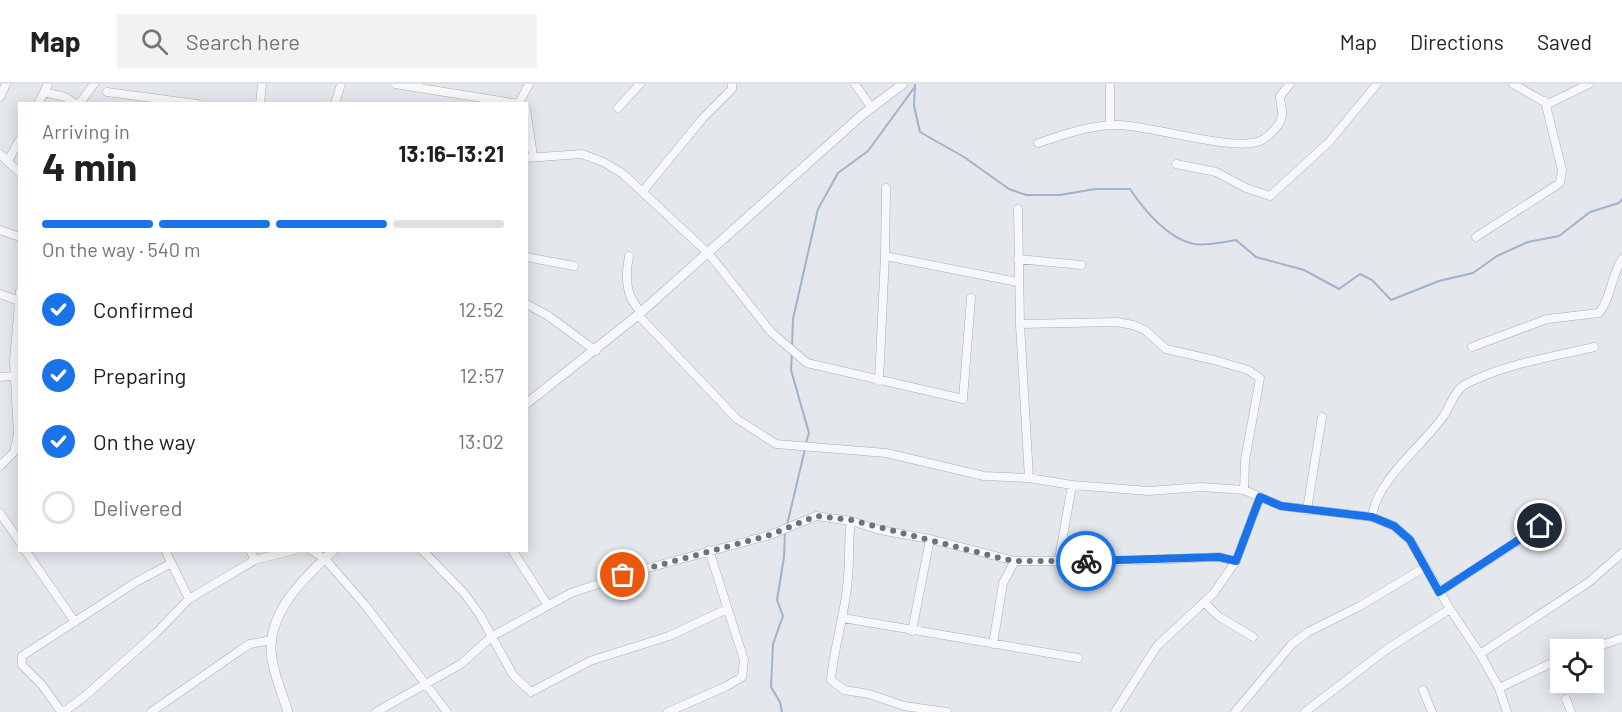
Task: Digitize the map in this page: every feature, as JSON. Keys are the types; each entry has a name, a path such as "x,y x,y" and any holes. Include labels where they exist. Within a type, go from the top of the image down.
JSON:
{"street":[{"path":"0,97 6,84"},
{"path":"80,102 94,84"},
{"path":"260,102 262,84"},
{"path":"335,102 341,84"},
{"path":"394,84 419,85 447,92 512,102"},
{"path":"447,92 450,84"},
{"path":"520,102 529,84"},
{"path":"618,108 639,84"},
{"path":"643,191 703,118 732,89 732,84"},
{"path":"855,84 871,108"},
{"path":"528,402 640,314 871,108 903,84"},
{"path":"1110,84 1110,125"},
{"path":"1038,143 1110,125 1158,129 1222,142 1253,143 1263,140 1280,123 1284,110 1280,96 1290,84"},
{"path":"1176,164 1216,172 1246,188 1270,196 1329,142 1377,84"},
{"path":"1513,84 1552,103 1589,84"},
{"path":"39,102 46,88 74,102"},
{"path":"107,92 182,102"},
{"path":"1476,237 1560,183 1562,170 1545,101"},
{"path":"528,133 530,157 563,153 593,158 622,173 709,254 771,332 789,351 807,363 963,399 971,298"},
{"path":"8,161 18,143"},
{"path":"0,154 18,171"},
{"path":"879,381 886,188"},
{"path":"1018,209 1018,282 1029,478"},
{"path":"0,230 18,236"},
{"path":"629,256 627,285 634,306 640,314 737,419 760,436 776,444 793,447 860,449 984,476 1029,478 1072,485 1149,491 1201,487 1244,490 1281,506 1372,517 1394,526 1410,540 1439,592 1480,654 1499,688 1507,712"},
{"path":"885,256 1018,282"},
{"path":"528,257 574,266"},
{"path":"1018,259 1081,265"},
{"path":"1472,347 1547,320 1599,313 1605,305 1612,276 1622,259"},
{"path":"0,294 18,302"},
{"path":"528,305 547,315 596,351"},
{"path":"1020,324 1117,322 1133,325 1146,330 1166,349 1248,370 1260,378 1245,460 1244,490"},
{"path":"0,466 17,453 14,376 18,326"},
{"path":"1372,517 1373,510 1391,479 1442,418 1463,385 1524,364 1594,347"},
{"path":"0,378 14,376"},
{"path":"1307,510 1322,417"},
{"path":"1059,559 1072,485"},
{"path":"1115,712 1157,646 1204,602 1236,561 1260,497"},
{"path":"0,513 18,539"},
{"path":"376,712 460,664 491,637 547,604 609,580 709,550 770,535 816,516 851,520 880,530 930,539 1015,561 1059,559 1120,561 1219,557 1236,561"},
{"path":"1439,592 1554,518"},
{"path":"851,520 847,548 849,577 843,618 834,648 831,680 844,690 869,694 916,709 947,712"},
{"path":"912,631 930,539"},
{"path":"668,712 742,677 744,660 709,550"},
{"path":"26,552 75,622"},
{"path":"166,552 189,598"},
{"path":"251,552 255,561"},
{"path":"170,564 136,582 20,659 22,665 42,685 60,710 65,711 86,696 189,598 255,561 288,552"},
{"path":"314,552 325,559 404,651 425,685 447,712"},
{"path":"288,712 274,665 272,640 287,601 297,586 332,552"},
{"path":"424,552 464,593 513,675 521,686 531,692 591,661 669,636 727,609"},
{"path":"513,552 547,604"},
{"path":"1480,654 1589,582 1622,554"},
{"path":"993,644 1003,583 1015,561"},
{"path":"1235,712 1292,644 1308,632 1360,606 1425,567"},
{"path":"1204,602 1218,616 1253,637"},
{"path":"1305,712 1387,650 1450,609"},
{"path":"843,618 1077,658"},
{"path":"1604,644 1622,638"},
{"path":"151,712 250,644 272,640"},
{"path":"1499,688 1550,664"},
{"path":"1423,690 1432,712"},
{"path":"1566,699 1571,712"}],"waterway":[{"path":"915,84 914,106 920,132 964,157 1009,189 1026,195 1060,195 1095,189 1130,189 1142,206 1166,230 1184,241 1194,244 1215,244 1236,240 1256,257 1304,270 1339,289 1360,274 1372,280 1391,300 1439,281 1473,273 1497,256 1528,242 1559,236 1590,212 1619,203 1622,199"},
{"path":"792,347 793,319 818,209 838,173 868,151 914,88"},
{"path":"792,352 791,370 809,433 806,443"},
{"path":"787,525 805,449"},
{"path":"782,712 780,702 771,687 773,644 783,616 777,600 784,557 785,530"}],"way so far":[{"path":"623,575 770,535 816,516 851,520 880,530 930,539 1015,561 1059,559 1086,561"}],"route":[{"path":"1086,561 1219,557 1236,561 1260,497 1281,506 1372,517 1394,526 1410,540 1439,592 1540,526"}]}
